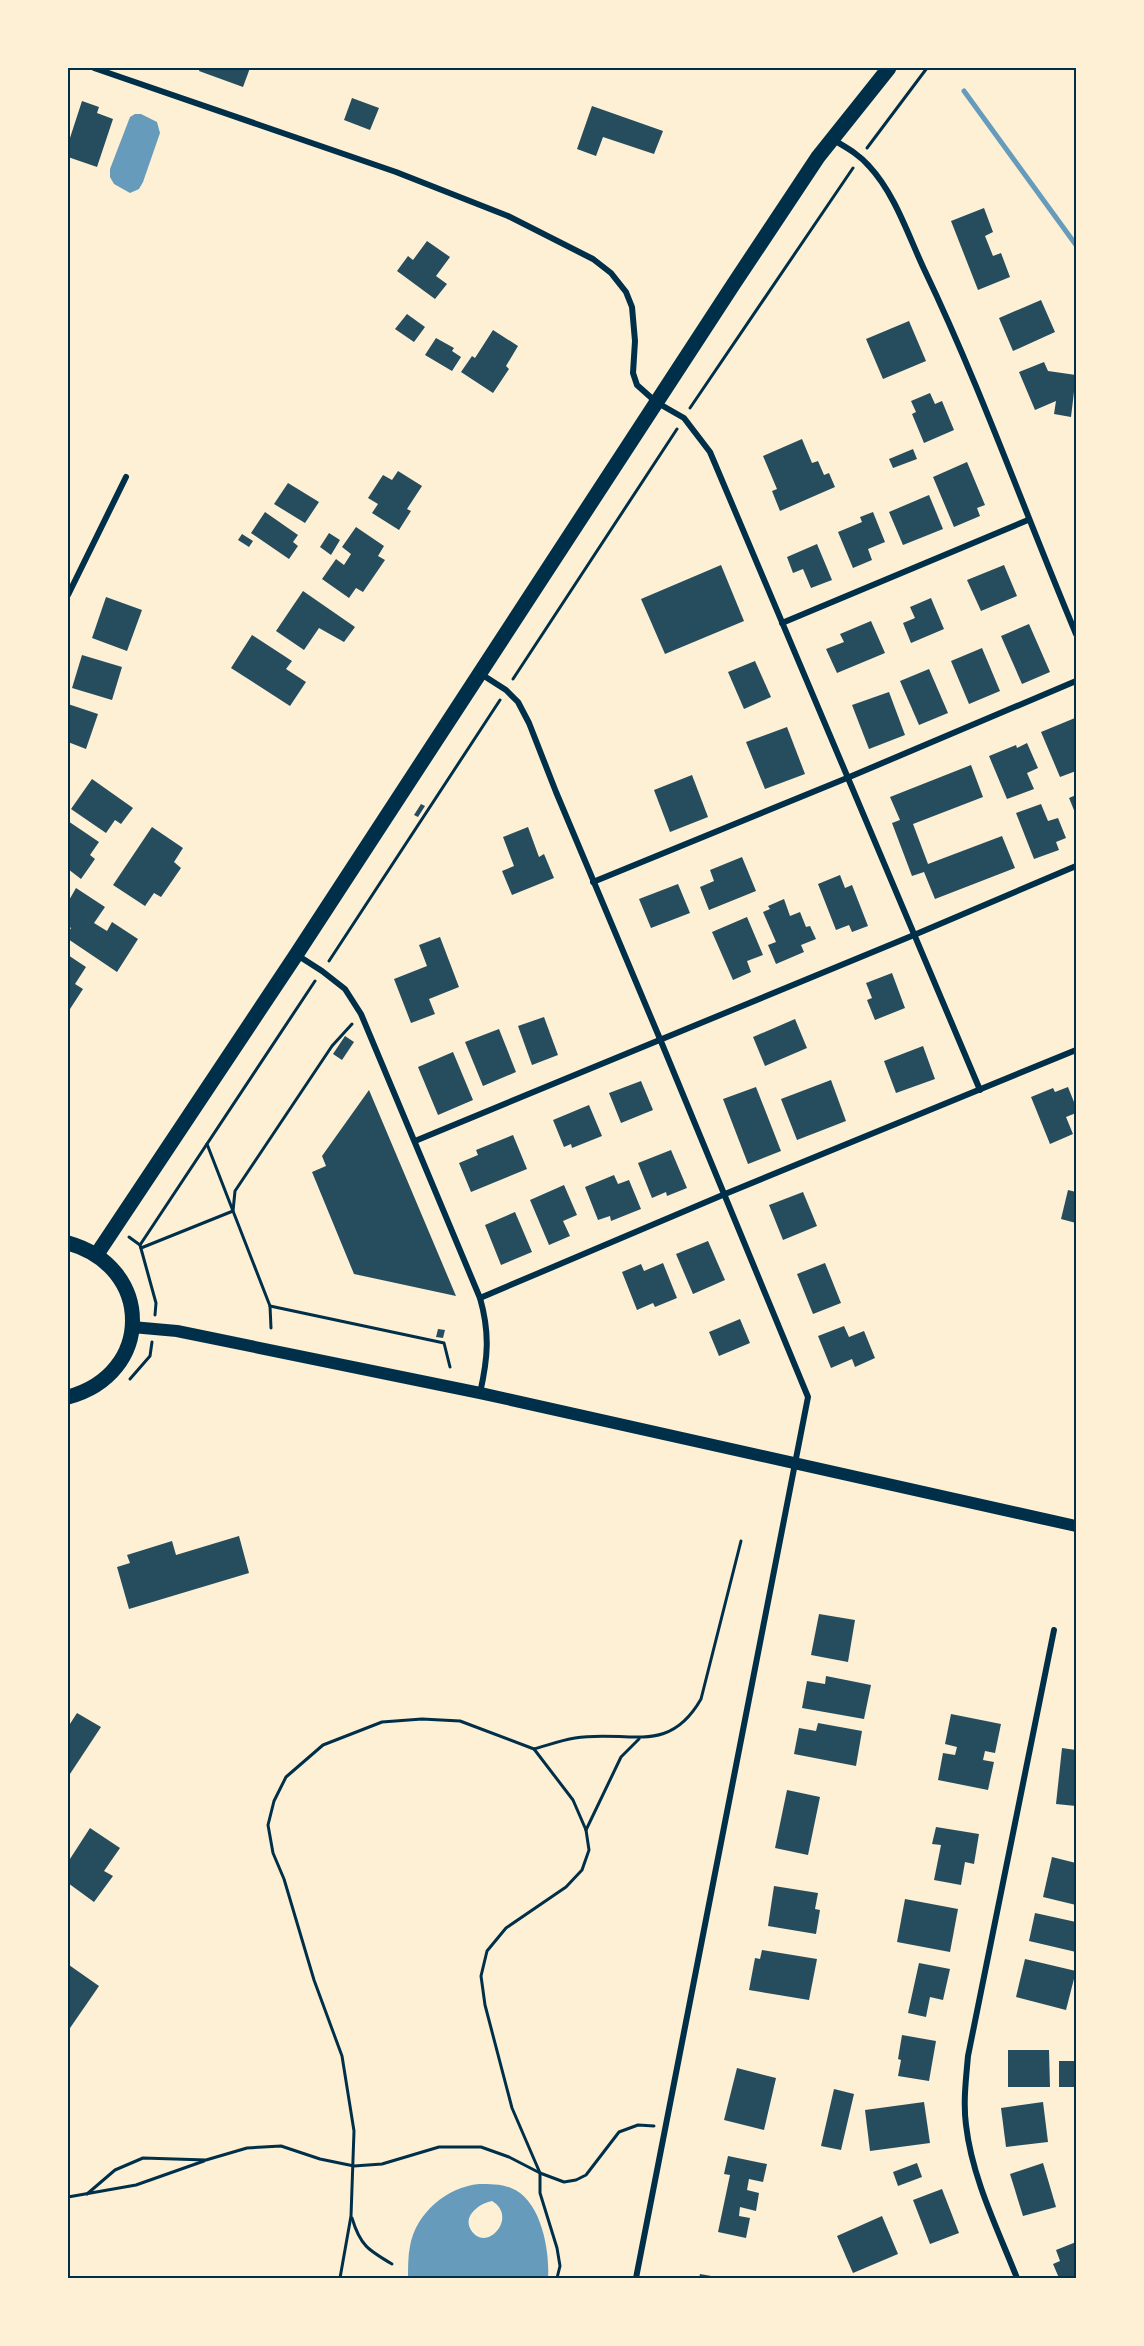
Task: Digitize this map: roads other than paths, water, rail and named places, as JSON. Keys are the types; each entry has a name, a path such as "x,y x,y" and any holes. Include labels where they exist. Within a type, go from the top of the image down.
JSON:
{"main road":[{"path":"97,1254 296,955 656,402 832,139 889,68"},
{"path":"68,1243 97,1254 113,1268 125,1286 131,1306 132,1327 128,1347 119,1364 105,1379 87,1391 68,1397"},
{"path":"132,1327 177,1330 480,1393 1077,1526"}],"street":[{"path":"94,68 396,172 508,216 593,259 611,273 626,292 632,307 635,324 633,373 637,385 656,402 684,418 710,452 980,1090"},
{"path":"832,139 865,162 888,193 957,337 1028,520 1077,634"},
{"path":"68,595 126,477"},
{"path":"782,623 1028,520"},
{"path":"480,674 506,690 518,702 542,752 556,792 725,1194 807,1397 636,2278"},
{"path":"593,882 1077,681"},
{"path":"415,1141 1077,866"},
{"path":"296,955 345,989 362,1014 480,1298 487,1324 488,1352 480,1393"},
{"path":"480,1298 725,1194 1077,1050"},
{"path":"1017,2278 978,2176 966,2126 964,2097 968,2056 1054,1630"}],"water":[{"path":"141,114 157,122 160,133 143,182 139,189 130,193 114,184 110,177 110,169 130,117"},
{"path":"495,2184 511,2188 530,2203 542,2227 547,2254 548,2278 408,2278 410,2246 419,2223 426,2213 445,2196 467,2186","holes":["492,2201 499,2208 502,2216 497,2230 491,2236 484,2238 477,2236 469,2225 474,2211 482,2204"]}],"waterway":[{"path":"964,91 1076,245"}]}
